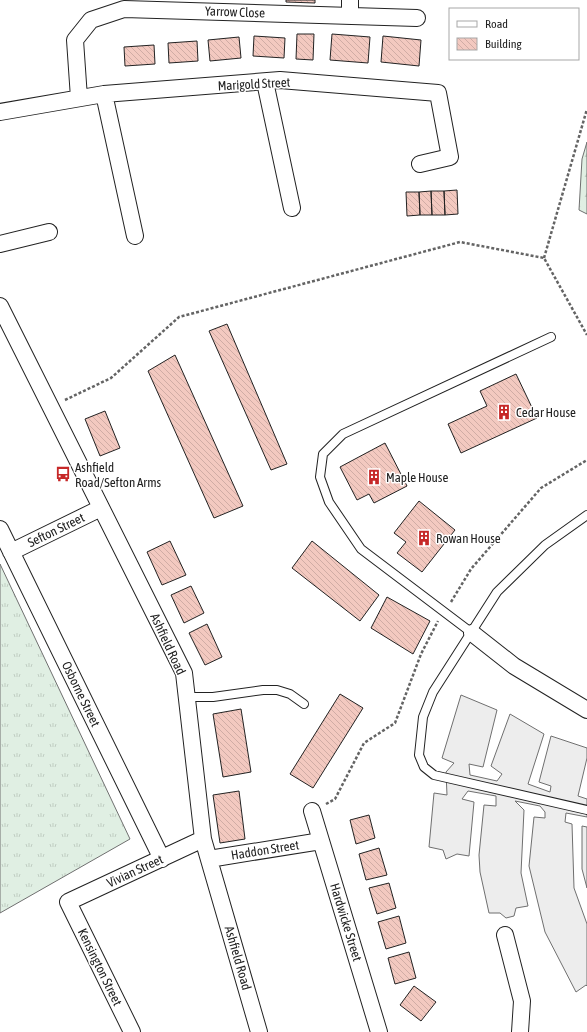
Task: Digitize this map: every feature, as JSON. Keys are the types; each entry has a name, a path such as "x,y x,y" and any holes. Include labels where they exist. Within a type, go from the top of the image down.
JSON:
{"street":[{"name":"Yarrow Close","path":"79,98 74,40 91,20 124,9 350,8 417,18"},
{"name":"Marigold Street","path":"0,112 104,94 280,80 438,93 450,157 420,164"},
{"path":"264,82 292,208"},
{"path":"104,94 135,236"},
{"path":"0,244 49,232"},
{"name":"Ashfield Road","path":"0,306 184,673 203,839 260,1032"},
{"name":"Sefton Street","path":"11,552 101,508"},
{"name":"Osborne Street","path":"0,529 162,859"},
{"path":"472,633 514,666 587,710"},
{"name":"Hardwicke Street","path":"312,811 379,1032"},
{"name":"Vivian Street","path":"68,902 203,839"},
{"name":"Haddon Street","path":"209,859 321,841"},
{"name":"Kensington Street","path":"68,902 132,1032"},
{"path":"505,935 522,1001 520,1032"}],"lane":[{"path":"472,633 442,614 361,549 329,502 320,477 323,454 343,434 552,337"},
{"path":"587,515 545,545 497,592 433,692 423,717 419,755 424,767 434,775 587,810"},
{"path":"186,697 213,697 263,690 277,690 290,694 304,704"}],"path":[{"path":"587,109 544,258 587,335"},
{"path":"50,406 111,378 179,317 460,242 544,258"},
{"path":"312,811 335,799 364,743 395,723 421,654 442,614 471,569 541,488 587,460"}],"green space":[{"path":"587,142 587,214 579,210 582,159"},
{"path":"0,564 130,839 0,913"}],"shaded area":[{"path":"461,695 497,710 483,767 469,764 470,775 497,781 502,774 491,766 510,714 544,734 528,784 550,792 551,786 539,782 551,736 587,748 587,758 578,796 587,799 587,817 566,813 565,822 572,824 574,888 587,924 587,986 586,985 576,992 545,932 529,866 534,817 545,818 545,812 540,806 515,801 524,810 521,873 528,906 516,908 514,916 506,918 500,913 489,913 480,872 479,855 484,805 496,806 496,796 468,791 462,799 474,802 469,856 457,854 446,859 443,850 429,847 434,793 447,795 446,772 454,763 442,758"},
{"path":"582,826 587,827 587,888 582,869"}],"building":[{"path":"286,0 315,0 315,3 286,2"},
{"path":"297,34 314,34 313,60 296,59"},
{"path":"332,34 370,37 368,63 330,60"},
{"path":"254,36 285,38 284,58 253,56"},
{"path":"383,36 421,40 419,66 381,62"},
{"path":"239,37 241,58 210,61 208,40"},
{"path":"197,41 198,61 169,63 168,43"},
{"path":"154,45 155,64 125,66 124,47"},
{"path":"457,190 458,214 445,215 444,191"},
{"path":"431,191 444,191 445,215 432,215"},
{"path":"431,191 432,215 420,215 419,192"},
{"path":"406,192 419,192 420,215 407,216"},
{"path":"227,324 287,464 271,470 209,331"},
{"path":"175,355 243,506 214,518 148,371"},
{"name":"Cedar House","path":"516,374 537,418 461,453 448,424 487,406 480,391"},
{"path":"105,411 120,448 100,456 85,419"},
{"name":"Maple House","path":"385,443 407,486 374,503 369,494 357,500 340,467"},
{"name":"Rowan House","path":"419,501 455,530 422,572 397,553 406,542 394,533"},
{"path":"170,541 186,575 162,585 147,552"},
{"path":"312,541 379,595 360,621 292,568"},
{"path":"191,586 204,613 184,623 171,595"},
{"path":"387,597 430,621 413,654 371,628"},
{"path":"207,624 222,657 205,665 189,633"},
{"path":"340,694 363,708 313,788 290,774"},
{"path":"241,709 251,772 223,777 213,714"},
{"path":"239,791 245,839 220,843 213,795"},
{"path":"369,815 375,838 356,844 350,820"},
{"path":"379,848 387,875 366,880 359,854"},
{"path":"389,883 396,908 377,914 369,888"},
{"path":"399,916 406,943 386,949 378,922"},
{"path":"409,952 416,978 395,984 388,958"},
{"path":"414,986 436,1002 421,1021 400,1005"}],"place":[{"name":"Cedar House","path":"504,412"},
{"name":"Ashfield Road/Sefton Arms","path":"63,474"},
{"name":"Maple House","path":"374,477"},
{"name":"Rowan House","path":"424,538"}]}
